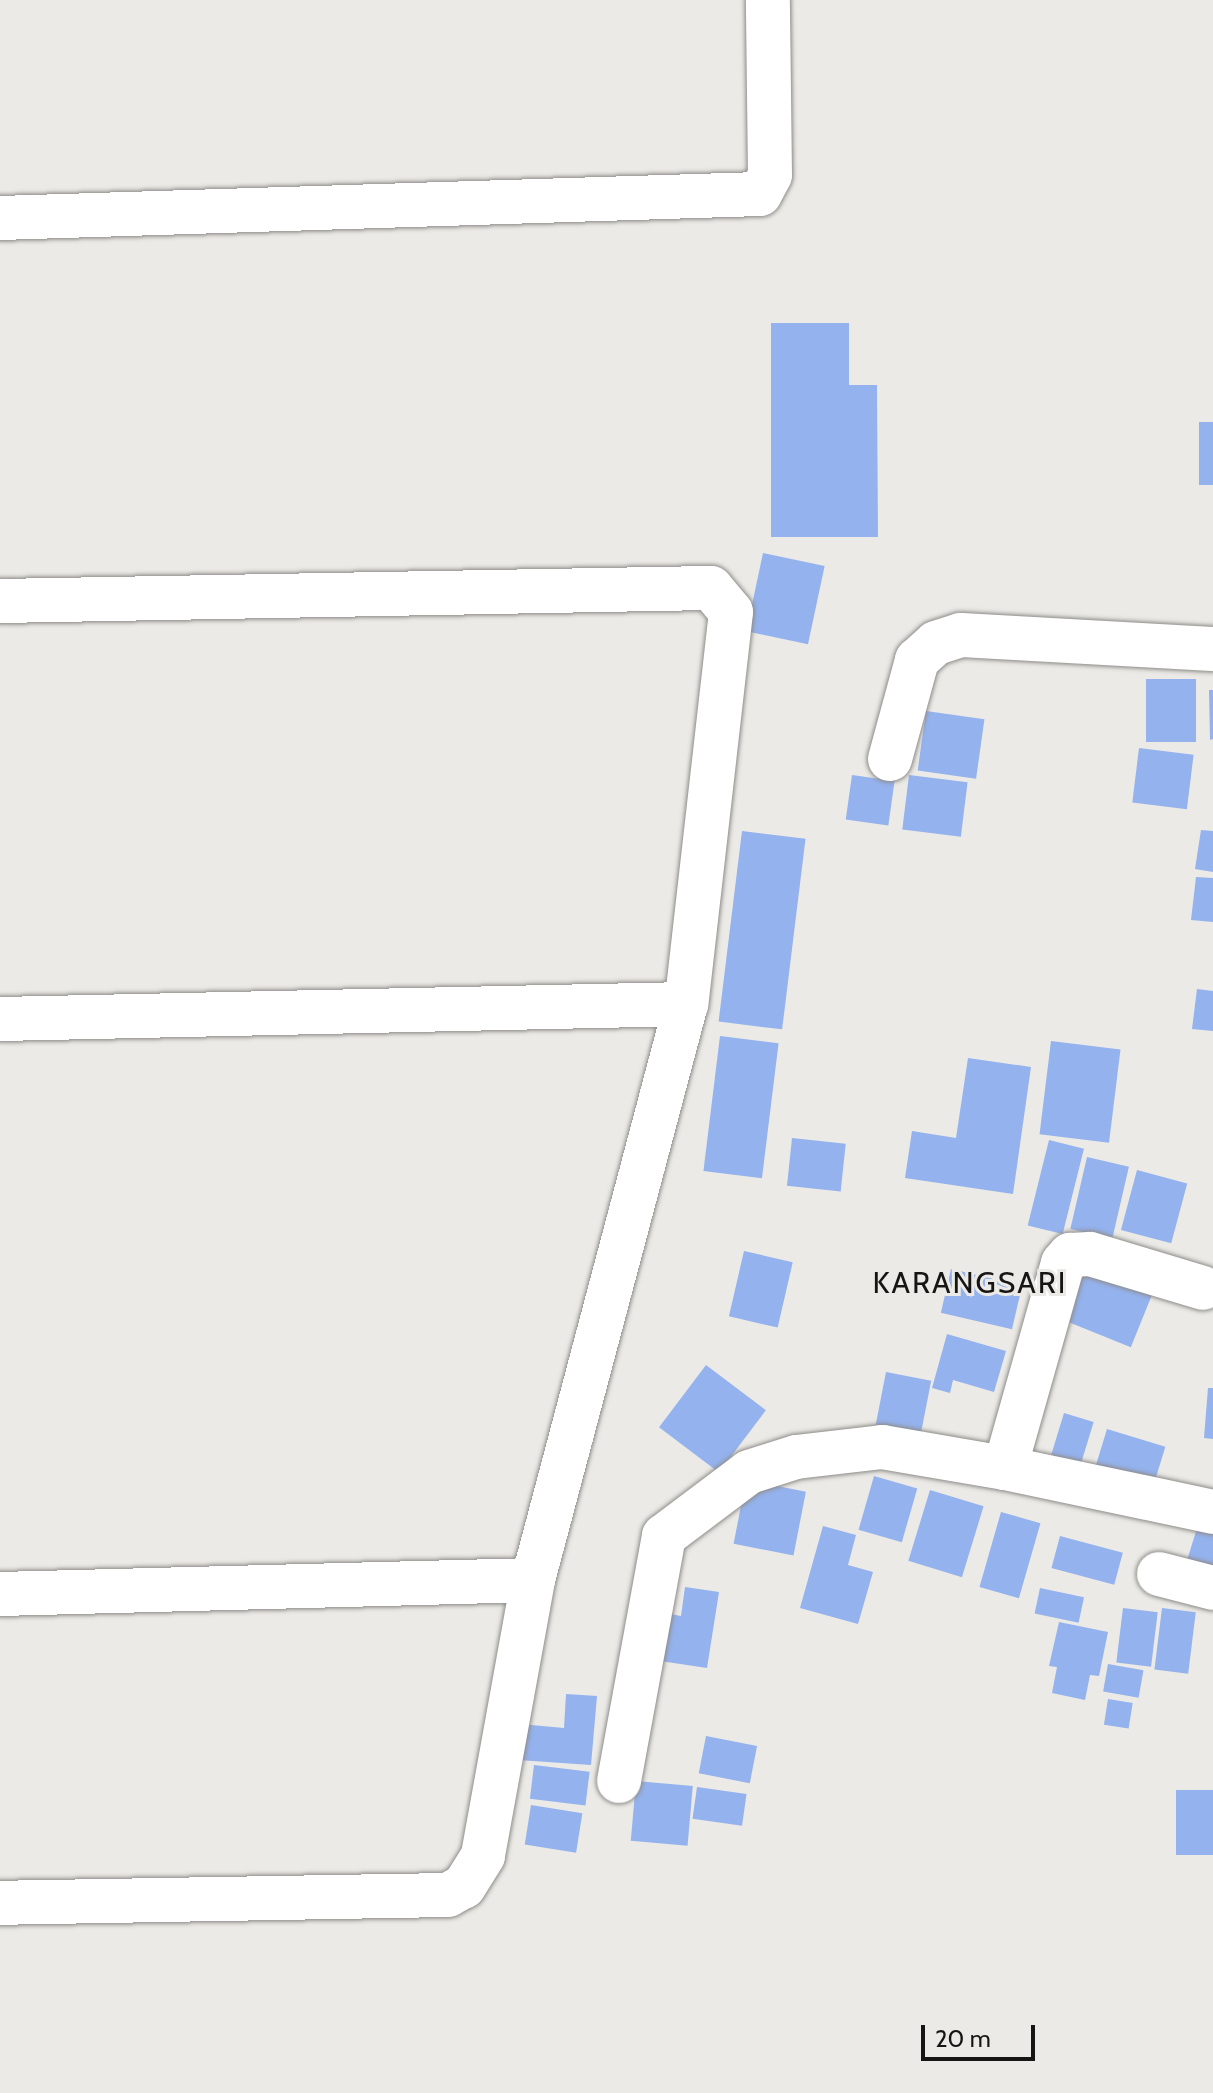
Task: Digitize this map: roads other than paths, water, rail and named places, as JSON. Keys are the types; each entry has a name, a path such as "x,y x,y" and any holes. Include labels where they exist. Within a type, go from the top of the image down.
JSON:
{"street":[{"path":"0,218 760,194 770,175 768,0"},
{"path":"0,601 711,588 731,612 686,1004 533,1580 483,1856 464,1886 448,1895 0,1903"},
{"path":"890,759 917,660 936,643 961,635 1213,649"},
{"path":"0,1019 686,1004"},
{"path":"1005,1468 1063,1263 1070,1255 1090,1254 1203,1288"},
{"path":"619,1781 664,1536 676,1523 749,1472 796,1457 882,1447 1005,1468 1213,1512"},
{"path":"1159,1574 1213,1588"},
{"path":"0,1594 533,1580"}],"district":[{"name":"KARANGSARI","path":"970,1283"}]}
